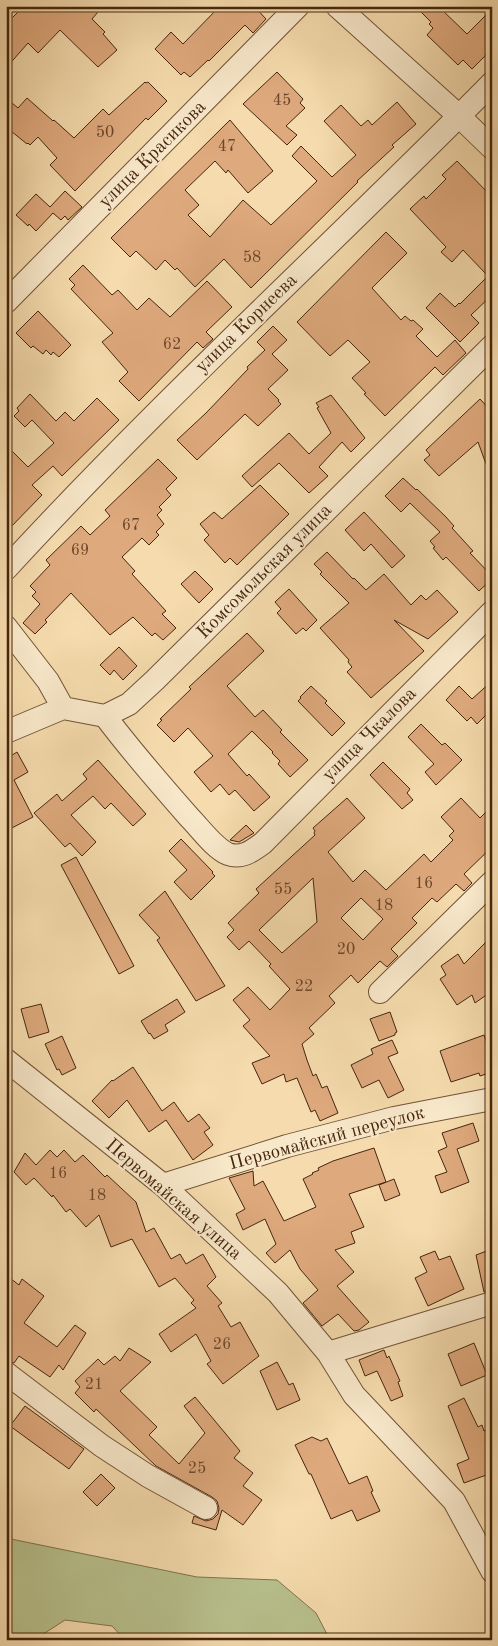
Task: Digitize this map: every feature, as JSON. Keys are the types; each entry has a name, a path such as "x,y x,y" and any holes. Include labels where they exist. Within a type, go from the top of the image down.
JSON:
{"street":[{"name":"улица Красикова","path":"6,302 298,6"},
{"path":"337,6 492,148"},
{"name":"улица Корнеева","path":"6,569 126,443 492,83"},
{"name":"Комсомольская улица","path":"105,716 129,704 155,680 492,346"},
{"name":"улица Чкалова","path":"105,716 152,775 213,843 229,854 246,855 263,843 492,612"},
{"path":"6,627 48,680 63,708"},
{"path":"6,732 63,708 105,716"},
{"path":"380,992 492,882"},
{"name":"Первомайская улица","path":"6,1060 163,1185 278,1293 328,1353 354,1395 454,1501 492,1571"},
{"name":"Первомайский переулок","path":"163,1185 287,1146 394,1118 492,1099"},
{"path":"328,1353 492,1303"},
{"path":"6,1373 102,1446 148,1476 206,1508"}],"green space":[{"path":"6,1538 197,1577 277,1580 316,1613 330,1640 285,1640 283,1634 265,1640 125,1640 112,1626 65,1620 34,1640 6,1640"}],"building":[{"path":"24,6 103,6 92,19 105,32 103,34 117,50 98,67 60,30 38,53 28,43 6,68 6,24"},
{"path":"220,6 254,6 266,19 253,33 245,25 190,77 184,72 181,75 155,49 171,32 183,44"},
{"path":"415,6 438,6 467,34 492,9 492,49 472,69 463,60 458,65 427,35 433,28 429,24 431,22"},
{"path":"277,72 303,99 300,103 305,108 286,126 297,135 287,145 243,104"},
{"path":"145,82 148,82 167,101 148,120 146,118 75,191 50,165 57,158 38,137 30,145 6,127 6,98 18,108 27,98 74,138 103,109 109,115"},
{"path":"397,102 416,124 392,145 394,147 357,181 251,288 224,259 195,287 177,268 175,270 165,260 156,270 136,251 130,257 111,238 230,120 273,171 248,193 228,170 226,173 215,161 185,190 199,205 188,215 210,237 243,200 271,225 317,181 292,156 301,146 332,177 356,155 324,121 341,105 361,126 368,120 372,125"},
{"path":"457,161 492,197 492,295 471,315 479,323 460,342 426,308 440,293 455,307 488,276 463,250 452,262 441,252 446,247 410,209 424,196 426,199 446,179 442,175"},
{"path":"65,191 82,207 68,220 65,216 61,220 53,213 36,231 16,215 36,194 50,207"},
{"path":"386,232 407,253 372,288 401,320 405,316 423,329 416,336 437,357 455,340 466,353 443,375 435,367 385,416 352,378 370,362 348,340 330,356 297,322"},
{"path":"83,265 112,295 118,290 137,310 149,298 170,317 207,281 232,307 206,332 213,339 203,348 197,342 139,401 119,381 128,372 102,342 113,333 71,289 75,285 69,279"},
{"path":"38,311 71,345 59,357 53,352 51,355 46,350 43,354 33,346 31,348 16,333"},
{"path":"273,326 287,340 272,354 288,370 268,389 281,404 258,426 245,414 197,460 177,440 206,413 248,369 247,367 265,350 257,342"},
{"path":"30,394 56,421 65,412 74,421 97,398 119,420 62,476 53,466 32,485 42,495 6,532 6,445 28,467 54,443 32,420 25,427 14,416 19,411 17,408"},
{"path":"331,395 365,438 351,452 342,442 319,467 328,476 309,493 279,463 252,487 242,476 289,433 309,454 331,433 316,403"},
{"path":"480,399 492,412 492,475 490,475 478,442 439,476 424,460 430,455 426,450"},
{"path":"158,459 177,478 166,489 171,495 159,507 162,510 157,515 164,524 156,532 159,535 149,545 142,538 122,557 135,571 132,574 166,611 162,614 176,628 163,640 155,633 152,636 133,617 110,635 71,593 45,620 47,622 35,634 23,623 40,604 32,596 36,592 30,586 50,565 46,560 81,526 90,535 110,516 105,510"},
{"path":"403,478 446,517 454,526 452,528 473,551 470,553 492,576 492,579 479,591 446,557 443,560 433,548 435,547 430,541 440,532 410,503 401,512 385,496"},
{"path":"260,485 289,514 237,565 230,558 225,563 204,540 209,535 200,524 214,512 222,519"},
{"path":"364,512 405,556 392,568 371,544 364,551 345,530"},
{"path":"327,552 366,590 384,574 411,605 421,595 426,600 437,590 458,612 428,639 394,620 424,651 371,698 347,672 352,667 348,662 349,660 320,628 349,603 320,574 322,572 314,564"},
{"path":"195,571 213,589 199,603 181,584"},
{"path":"289,589 317,620 306,631 303,628 296,634 277,613 281,609 275,602"},
{"path":"247,633 264,651 227,686 255,717 263,710 282,730 280,732 308,760 290,777 278,764 280,761 273,752 252,731 228,754 247,776 249,774 270,797 254,811 235,790 229,795 220,784 211,792 194,772 213,756 188,728 174,742 157,725 162,720 160,719 191,689 189,687"},
{"path":"119,647 137,666 123,680 114,670 110,675 100,665"},
{"path":"492,681 492,709 477,724 471,717 467,721 446,700 459,686 472,699"},
{"path":"311,686 327,701 325,703 345,723 332,736 298,701"},
{"path":"421,724 442,745 445,743 462,760 436,785 425,772 434,764 408,737"},
{"path":"17,752 28,772 14,780 33,817 6,831 6,759"},
{"path":"98,760 146,814 133,826 111,803 105,809 93,796 71,815 96,842 82,856 70,843 65,847 34,813 57,794 62,801 87,779 83,774"},
{"path":"383,762 410,789 407,793 413,800 402,809 370,775"},
{"path":"347,798 365,818 328,852 353,882 365,870 386,890 424,854 431,862 453,840 449,836 454,831 441,817 461,798 480,818 492,806 492,847 464,874 472,883 464,891 456,884 437,902 432,898 412,918 417,923 391,949 398,956 387,967 380,961 358,983 351,975 329,996 335,1003 309,1028 314,1034 302,1044 307,1060 313,1076 316,1074 322,1088 327,1086 338,1113 320,1121 315,1110 311,1112 297,1078 286,1082 284,1074 262,1084 252,1063 270,1056 243,1026 250,1020 233,1000 248,987 270,1010 290,989 269,966 271,964 249,941 239,950 227,937 234,930 228,923 259,893 256,889 315,835 313,828","holes":["313,878 317,922 282,953 259,930","361,898 383,919 363,940 341,918"]},
{"path":"246,825 254,833 239,842 230,840"},
{"path":"181,839 215,876 191,900 174,882 187,870 169,851"},
{"path":"76,857 134,966 119,974 61,865"},
{"path":"165,891 225,986 196,1001 157,940 160,938 139,915"},
{"path":"492,936 492,991 475,1003 472,995 457,1005 440,979 446,975 441,966 458,954 464,964"},
{"path":"177,999 185,1012 165,1025 168,1031 154,1039 141,1021"},
{"path":"41,1004 49,1032 29,1038 21,1009"},
{"path":"390,1012 397,1032 395,1035 379,1041 370,1019"},
{"path":"484,1035 492,1057 492,1072 480,1076 479,1073 451,1082 440,1051"},
{"path":"62,1036 76,1068 62,1075 59,1069 57,1070 45,1044"},
{"path":"392,1040 398,1053 388,1057 404,1090 388,1098 379,1080 362,1088 351,1065 373,1054 371,1049"},
{"path":"133,1067 162,1111 174,1102 188,1122 199,1114 210,1128 204,1132 213,1145 193,1160 166,1120 149,1132 127,1100 109,1118 92,1101 112,1080"},
{"path":"473,1123 479,1141 457,1149 469,1182 441,1193 435,1176 447,1172 438,1151 447,1147 442,1133"},
{"path":"374,1148 386,1182 349,1194 364,1227 351,1232 355,1243 335,1250 354,1272 337,1286 369,1322 359,1330 354,1331 338,1314 322,1326 303,1303 318,1290 300,1269 290,1250 275,1263 266,1253 276,1244 265,1219 243,1230 236,1214 245,1209 229,1178 253,1171 254,1186 263,1181 284,1221 316,1207 303,1179 319,1170 318,1168 333,1161"},
{"path":"50,1150 57,1157 64,1150 75,1162 83,1155 105,1177 107,1175 136,1202 146,1232 154,1228 171,1259 180,1254 186,1264 203,1254 216,1277 207,1286 222,1303 218,1306 231,1327 240,1322 259,1356 223,1384 207,1364 211,1361 196,1334 171,1352 159,1334 196,1308 191,1303 194,1300 175,1278 159,1287 132,1239 111,1247 99,1215 86,1227 70,1209 66,1212 53,1195 52,1197 34,1178 26,1185 14,1172 25,1153 36,1165"},
{"path":"394,1179 400,1195 385,1201 379,1185"},
{"path":"492,1249 492,1290 484,1292 476,1255"},
{"path":"435,1251 439,1260 450,1256 464,1289 428,1306 415,1278 427,1272 420,1257"},
{"path":"6,1275 19,1285 22,1279 44,1296 24,1323 57,1347 75,1325 86,1333 63,1370 59,1365 50,1377 19,1356 14,1363 6,1360"},
{"path":"474,1343 487,1375 461,1386 448,1354"},
{"path":"129,1348 151,1362 120,1391 157,1427 149,1435 179,1464 205,1433 184,1406 195,1397 240,1451 234,1458 253,1473 243,1486 262,1500 243,1525 222,1510 216,1530 192,1523 194,1516 206,1521 213,1519 218,1514 217,1501 156,1466 96,1409 94,1412 75,1393 80,1387 75,1381 98,1359 104,1365 115,1356 120,1361"},
{"path":"384,1350 387,1358 389,1356 400,1381 398,1382 403,1396 391,1401 377,1371 365,1376 359,1360"},
{"path":"277,1362 289,1385 293,1383 300,1400 277,1410 260,1371"},
{"path":"464,1398 478,1427 482,1425 484,1431 492,1428 492,1473 464,1483 457,1464 469,1459 448,1406"},
{"path":"25,1406 84,1449 69,1469 10,1426"},
{"path":"312,1437 321,1441 327,1438 349,1484 367,1476 373,1491 371,1492 380,1511 357,1521 352,1510 331,1519 311,1474 309,1474 295,1445"},
{"path":"101,1474 115,1488 97,1506 83,1492"}]}
